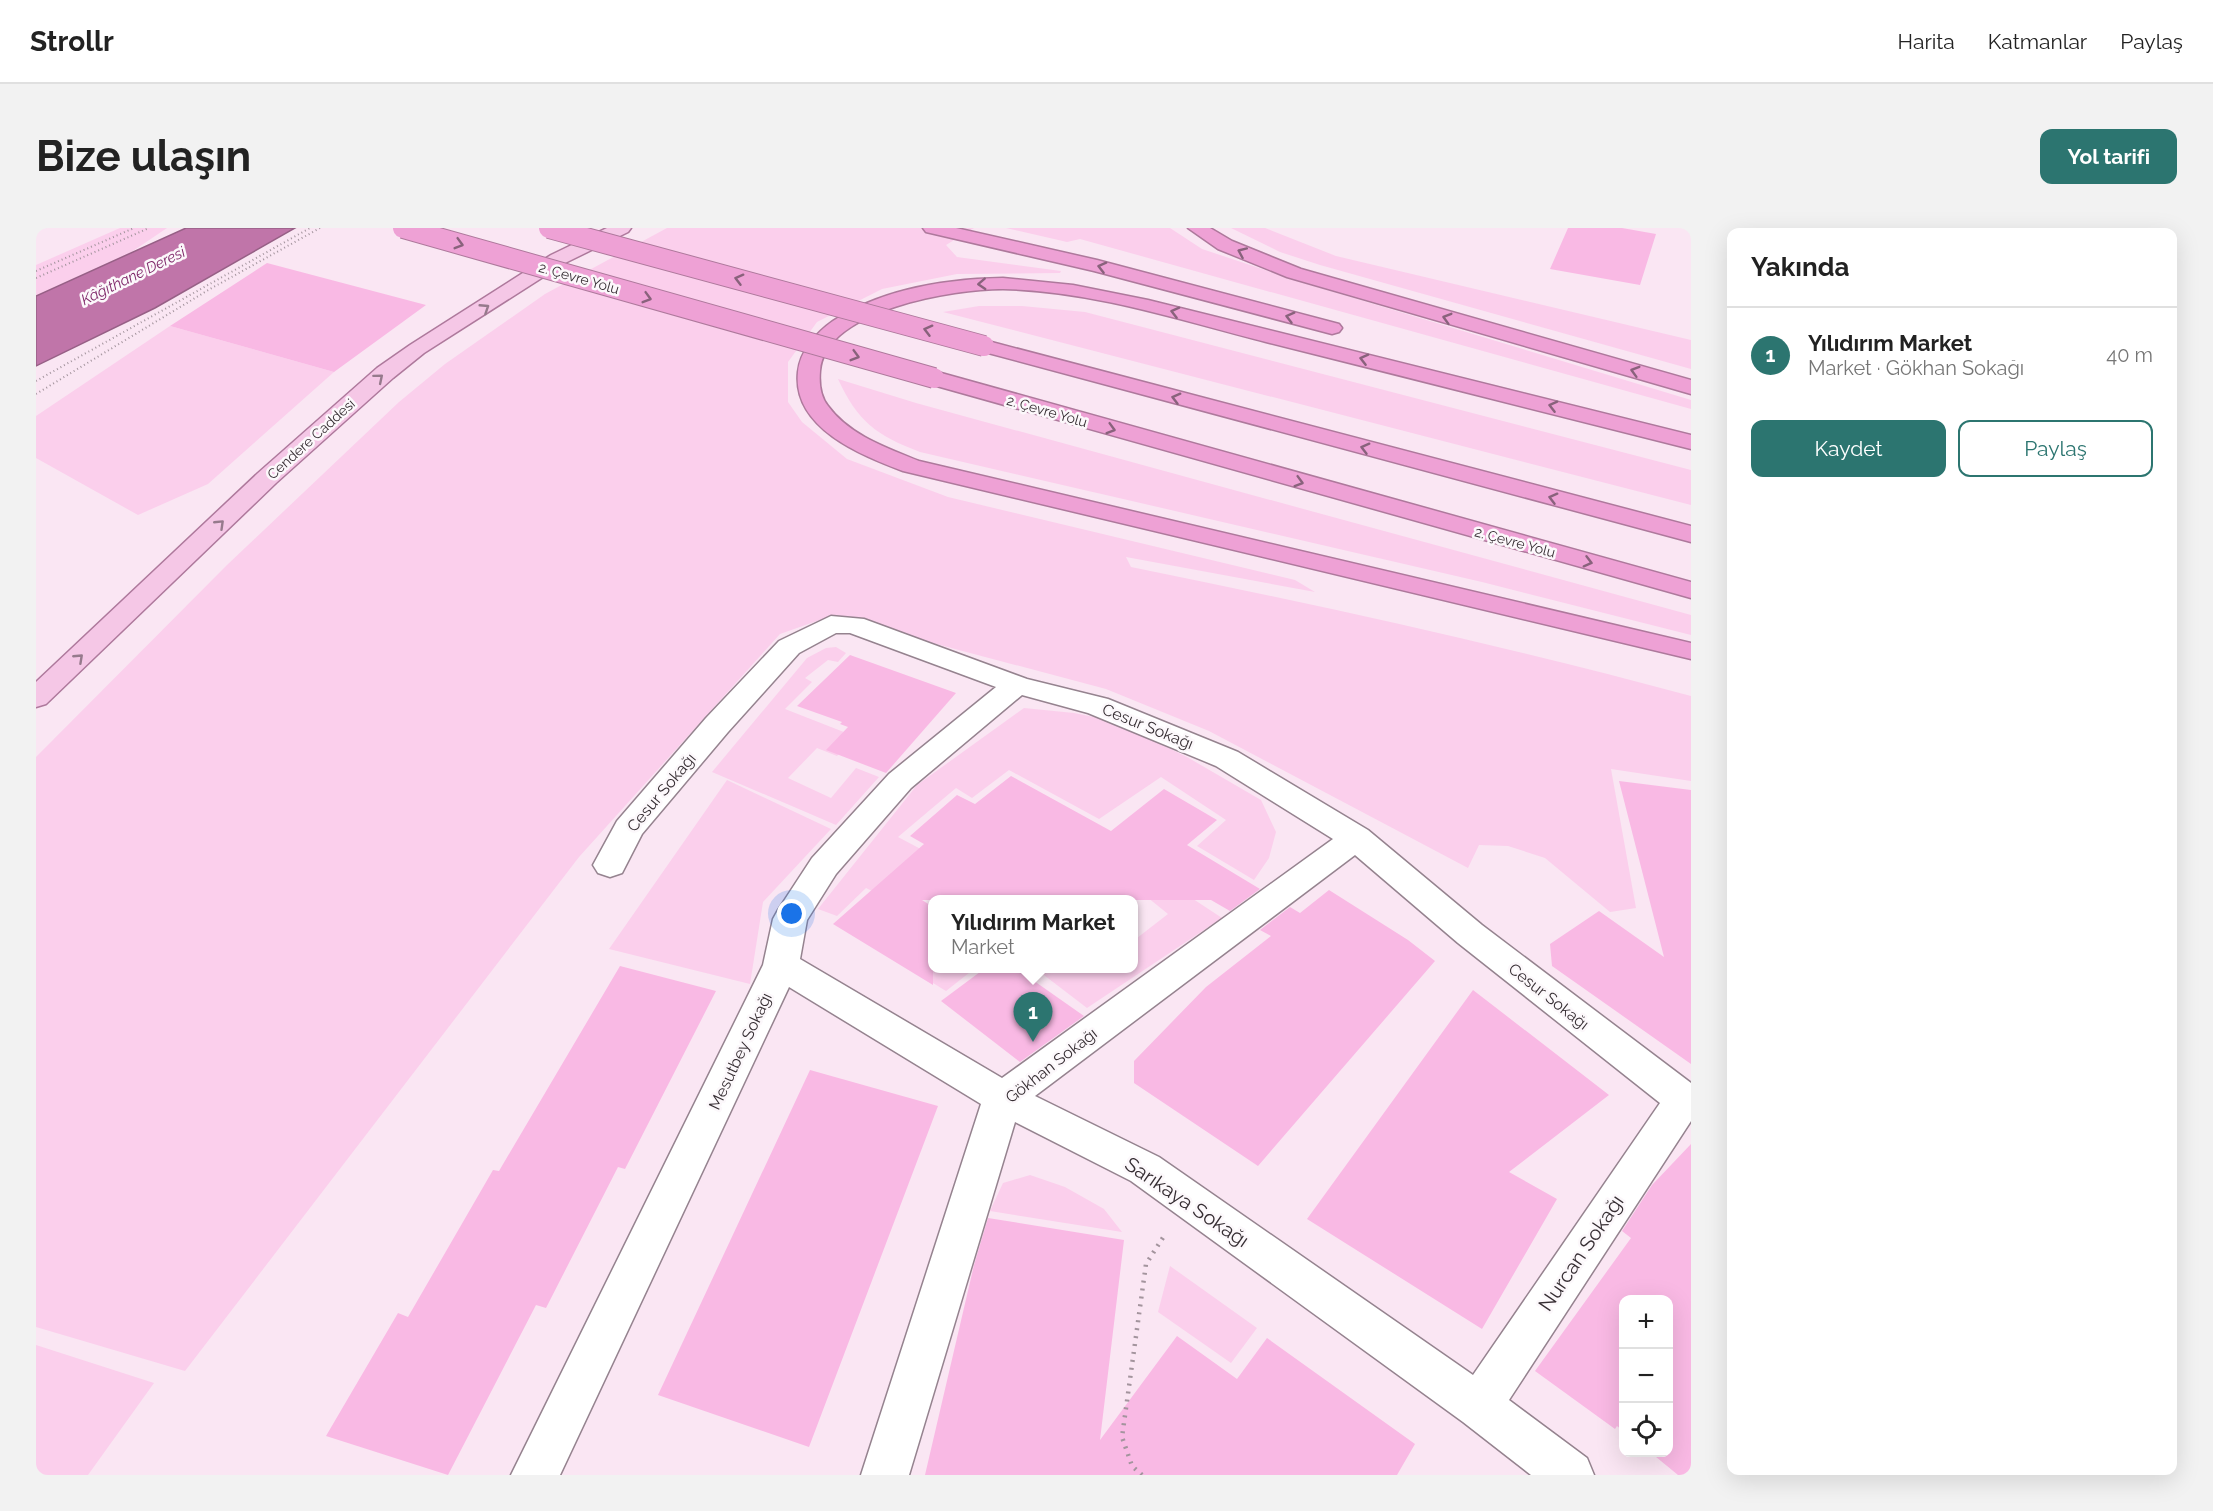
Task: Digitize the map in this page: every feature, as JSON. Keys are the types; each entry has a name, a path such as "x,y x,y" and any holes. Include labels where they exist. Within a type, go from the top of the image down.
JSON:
{"highway":[{"name":"2. Çevre Yolu","path":"403,228 1691,590"},
{"path":"549,228 1691,534"},
{"path":"932,228 1157,281 1354,334"},
{"path":"1197,228 1226,245 1294,273 1691,387"},
{"path":"1691,442 1141,304 1080,290 1029,285 958,286 898,298 874,307 833,333 811,359 807,374 810,390 818,409 837,429 867,448 911,466 1691,651"},
{"path":"1443,359 1691,427"}],"main road":[{"path":"417,349 457,307 492,279 557,235 562,228"},
{"name":"Cendere Caddesi","path":"36,698 267,478 385,373 417,349 469,318 558,259 622,228"}],"street":[{"name":"Cesur Sokağı","path":"610,865 628,829 717,725 789,646 831,624 854,625 1017,685 1098,706 1227,759 1356,838 1470,934 1687,1103"},
{"name":"Mesutbey Sokağı","path":"535,1475 781,965 790,919 824,866 900,781 1017,685"},
{"name":"Gökhan Sokağı","path":"885,1475 1003,1098 1356,838"},
{"name":"Sarıkaya Sokağı","path":"781,965 1003,1098 1145,1170 1479,1406 1570,1475"},
{"name":"Nurcan Sokağı","path":"1479,1406 1687,1103"}],"path":[{"path":"36,271 134,228"},
{"path":"36,278 149,228"},
{"path":"36,381 310,228"},
{"path":"36,394 210,290 320,228"},
{"path":"1142,1475 1132,1466 1122,1437 1146,1264 1187,1200"}],"shaded area":[{"path":"120,228 167,228 127,255 36,296 36,265"},
{"path":"667,228 974,228 946,245 957,257 1061,271 1060,273 957,274 882,289 817,322 788,362 788,402 802,422 847,459 948,497 1295,580 1315,592 1126,557 1131,567 1412,627 1691,696 1691,781 1611,769 1636,908 1610,912 1545,858 1508,846 1479,845 1468,868 1209,731 1106,689 831,616 780,634 579,857 185,1371 36,1327 36,757 227,565 399,402 445,364 545,294"},
{"path":"1006,228 1170,228 1202,249 1304,283 1691,400 1691,409 1080,239 1067,242"},
{"path":"1231,228 1265,228 1336,256 1691,340 1691,369 1320,265 1280,252"},
{"path":"979,306 1022,306 1085,312 1691,470 1691,505 943,312"},
{"path":"170,326 334,372 208,484 138,515 36,458 36,416"},
{"path":"838,379 916,403 1691,615 1691,635 1482,582 920,452 880,433 861,417"},
{"path":"836,647 846,653 838,662 828,660 805,678 812,682 785,709 854,736 837,756 817,748 788,778 831,798 856,768 879,777 836,825 712,772 807,658 826,648"},
{"path":"1024,708 1074,713 1114,721 1187,757 1261,800 1276,832 1269,858 1254,880 1197,846 1226,820 1161,777 1099,819 1009,770 972,798 956,788 898,837 947,863 880,895 866,888 837,916 818,909 917,785"},
{"path":"727,780 831,829 763,902 750,984 609,949"},
{"path":"1166,881 1222,918 1087,1008 1041,973 1138,973 1138,937 1168,914 1147,897"},
{"path":"928,970 928,973 969,973 946,991 920,975"},
{"path":"1030,1175 1065,1187 1104,1209 1122,1232 990,1211 1003,1183"},
{"path":"1170,1266 1257,1328 1231,1363 1158,1312"},
{"path":"36,1345 154,1383 88,1475 36,1475"}],"water":[{"name":"Kâğıthane Deresi","path":"186,228 295,228 155,308 36,366 36,296"}],"building":[{"path":"1568,228 1622,228 1656,234 1640,285 1550,269"},
{"path":"267,263 426,305 334,372 170,326"},
{"path":"850,655 956,693 886,773 826,750 848,727 840,724 842,722 797,706"},
{"path":"1011,776 1111,831 1164,789 1217,820 1187,845 1260,889 1230,911 1211,900 1138,900 1138,895 928,895 928,900 922,900 928,904 928,973 933,973 933,985 833,924 924,844 910,836 957,795 975,804"},
{"path":"1619,781 1691,790 1691,1064 1552,966 1550,944 1599,911 1664,957"},
{"path":"1329,890 1408,940 1435,961 1258,1166 1134,1083 1134,1061 1206,987 1271,936 1260,930 1290,907 1300,913"},
{"path":"620,966 716,991 625,1169 618,1167 546,1308 536,1305 448,1475 326,1436 398,1313 408,1317 493,1170 499,1171"},
{"path":"979,973 1023,973 1084,1016 1020,1062 941,1001"},
{"path":"1473,990 1609,1095 1509,1172 1557,1199 1482,1329 1307,1219"},
{"path":"810,1070 938,1106 809,1447 658,1395"},
{"path":"1691,1144 1691,1475 1678,1475 1656,1457 1673,1457 1673,1295 1619,1295 1619,1428 1617,1426 1615,1429 1535,1371 1631,1238 1622,1231 1652,1185"},
{"path":"988,1218 1124,1240 1100,1440 1177,1336 1237,1379 1267,1338 1415,1444 1397,1475 925,1475 974,1265"}],"place":[{"name":"Yılıdırım Market","path":"1033,1042"}]}
